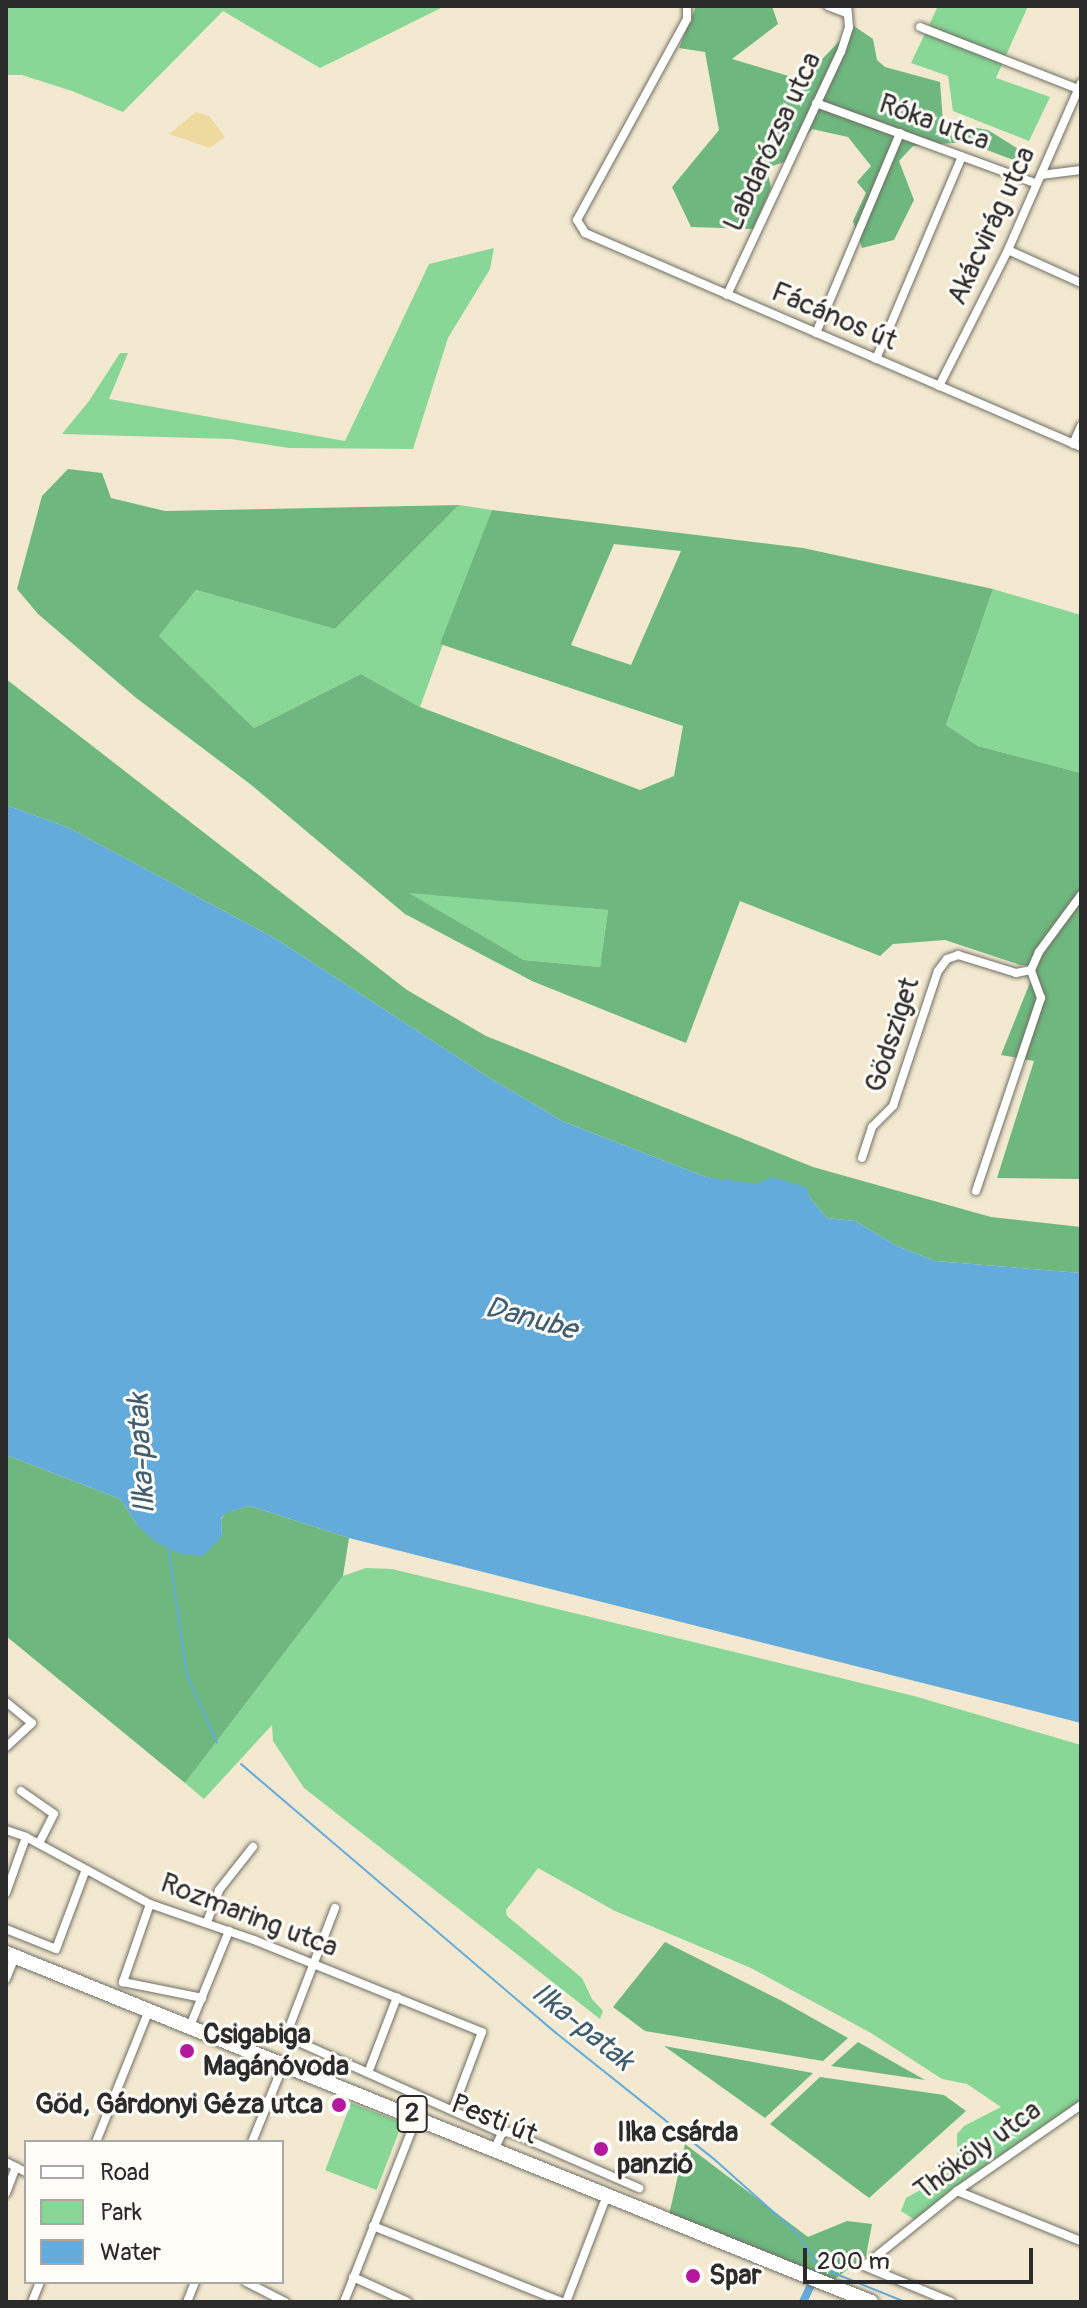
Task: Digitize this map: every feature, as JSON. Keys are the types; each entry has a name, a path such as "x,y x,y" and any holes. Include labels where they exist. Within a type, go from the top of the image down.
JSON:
{"main road":[{"name":"Pesti út","path":"10,1955 417,2116 871,2302"}],"street":[{"name":"Fácános út","path":"687,6 687,19 577,220 585,233 1077,446"},
{"path":"828,6 847,10"},
{"name":"Labdarózsa utca","path":"727,295 841,52 849,27 847,10"},
{"path":"920,27 1080,86"},
{"name":"Akácvirág utca","path":"939,386 1008,250 1080,86"},
{"name":"Róka utca","path":"816,103 962,156 1039,179"},
{"path":"816,333 900,133"},
{"path":"876,359 962,156"},
{"path":"1039,179 1081,170"},
{"path":"1008,250 1081,283"},
{"path":"1077,446 1081,426"},
{"path":"976,1191 1020,1068 1041,998 1031,970 1039,952 1081,895"},
{"name":"Gödsziget","path":"862,1158 872,1127 893,1106 938,971 947,959 958,955 1016,973 1031,970"},
{"path":"6,1702 32,1723 6,1747"},
{"path":"21,1791 54,1814 39,1843"},
{"name":"Rozmaring utca","path":"6,1830 39,1843 85,1872 150,1904 207,1922 482,2032 453,2109"},
{"path":"6,1893 26,1837"},
{"path":"207,1922 219,1890 253,1847"},
{"path":"6,1929 56,1949 85,1872"},
{"path":"150,1904 123,1982 202,1998"},
{"path":"312,1963 335,1908"},
{"path":"190,2026 229,1931"},
{"path":"6,1979 10,1955"},
{"name":"Pesti út","path":"312,1963 289,2034 326,2057 639,2188"},
{"path":"368,2073 397,1997"},
{"path":"97,2140 149,2010"},
{"path":"253,2140 284,2063"},
{"name":"Thököly utca","path":"951,2302 864,2266 957,2191 1078,2110"},
{"path":"344,2302 417,2116"},
{"path":"495,2148 502,2133"},
{"path":"6,2162 24,2171"},
{"path":"6,2193 16,2167"},
{"path":"957,2191 1081,2241"},
{"path":"373,2226 564,2302 607,2194"},
{"path":"353,2277 408,2302"},
{"path":"250,2284 285,2302"}],"green space":[{"path":"6,6 445,6 320,68 223,11 123,112 22,75 6,75"},
{"path":"696,6 772,6 778,24 732,59 802,80 854,26 873,39 877,60 885,67 940,82 943,122 988,130 1023,152 1021,163 966,142 913,146 899,161 914,200 894,240 862,248 853,221 866,193 857,182 871,166 848,137 812,129 784,162 767,168 771,188 753,229 691,227 672,187 719,130 705,52 679,48"},
{"path":"938,6 1028,6 996,78 1050,97 1029,141 953,111 948,76 911,63"},
{"path":"494,248 490,269 448,338 413,449 289,448 231,439 62,434 89,401 120,353 128,353 109,399 345,441 429,264"},
{"path":"68,469 102,473 111,498 165,511 459,505 335,629 196,590 159,636 254,728 361,674 420,707 640,790 674,776 683,726 440,644 492,510 803,548 993,589 946,725 978,746 1081,773 1081,1179 997,1178 1034,1061 1001,1055 1037,965 1020,965 945,940 893,944 880,956 740,901 686,1043 532,981 405,914 250,784 135,697 38,614 17,589 42,496","holes":["614,544 681,551 631,665 571,645","409,893 608,910 600,967 524,960"]},
{"path":"459,505 492,510 420,707 361,674 254,728 159,636 196,590 335,629"},
{"path":"993,589 1081,615 1081,773 978,746 946,725"},
{"path":"6,679 407,990 486,1036 813,1167 991,1217 1081,1227 1081,1273 935,1261 897,1246 855,1221 827,1218 810,1198 706,1177 564,1122 488,1077 276,939 69,828 6,805"},
{"path":"407,892 608,910 600,967 524,960"},
{"path":"6,1455 120,1499 138,1526 222,1536 221,1519 227,1512 250,1506 349,1538 343,1576 185,1783 6,1636"},
{"path":"366,1568 392,1569 914,1696 1081,1745 1081,2100 915,2220 901,2211 906,2198 943,2177 957,2163 957,2134 964,2126 1001,2107 967,2084 942,2079 871,2033 751,1968 615,1911 538,1868 506,1910 507,1916 582,1978 592,1999 603,2011 600,2019 304,1788 273,1741 272,1725 204,1799 185,1783 343,1576"},
{"path":"665,1942 848,2038 823,2061 645,2031 613,2007"},
{"path":"858,2042 925,2080 831,2066"},
{"path":"664,2046 813,2073 765,2118"},
{"path":"820,2077 944,2095 966,2111 869,2198 770,2124"},
{"path":"351,2103 402,2123 377,2190 325,2170"},
{"path":"685,2144 808,2237 847,2221 872,2224 866,2256 832,2281 669,2215"}],"sand":[{"path":"196,112 209,116 225,137 210,148 169,134"}],"water":[{"name":"Danube","path":"6,805 69,828 276,939 488,1077 564,1122 706,1177 756,1184 772,1177 806,1187 810,1198 827,1218 855,1221 897,1246 935,1261 1081,1273 1081,1723 349,1538 250,1506 228,1512 221,1518 222,1536 203,1556 181,1554 154,1541 138,1526 120,1499 6,1455"}],"waterway":[{"name":"Ilka-patak","path":"168,1547 187,1675 217,1743"},
{"name":"Ilka-patak","path":"241,1764 556,2033 715,2160 797,2233 819,2267 905,2302"},
{"path":"803,2302 819,2267"}],"place":[{"name":"Csigabiga Magánóvoda","path":"187,2051"},
{"name":"Göd, Gárdonyi Géza utca","path":"339,2105"},
{"name":"Ilka csárda panzió","path":"601,2149"},
{"name":"Spar","path":"693,2276"}]}
